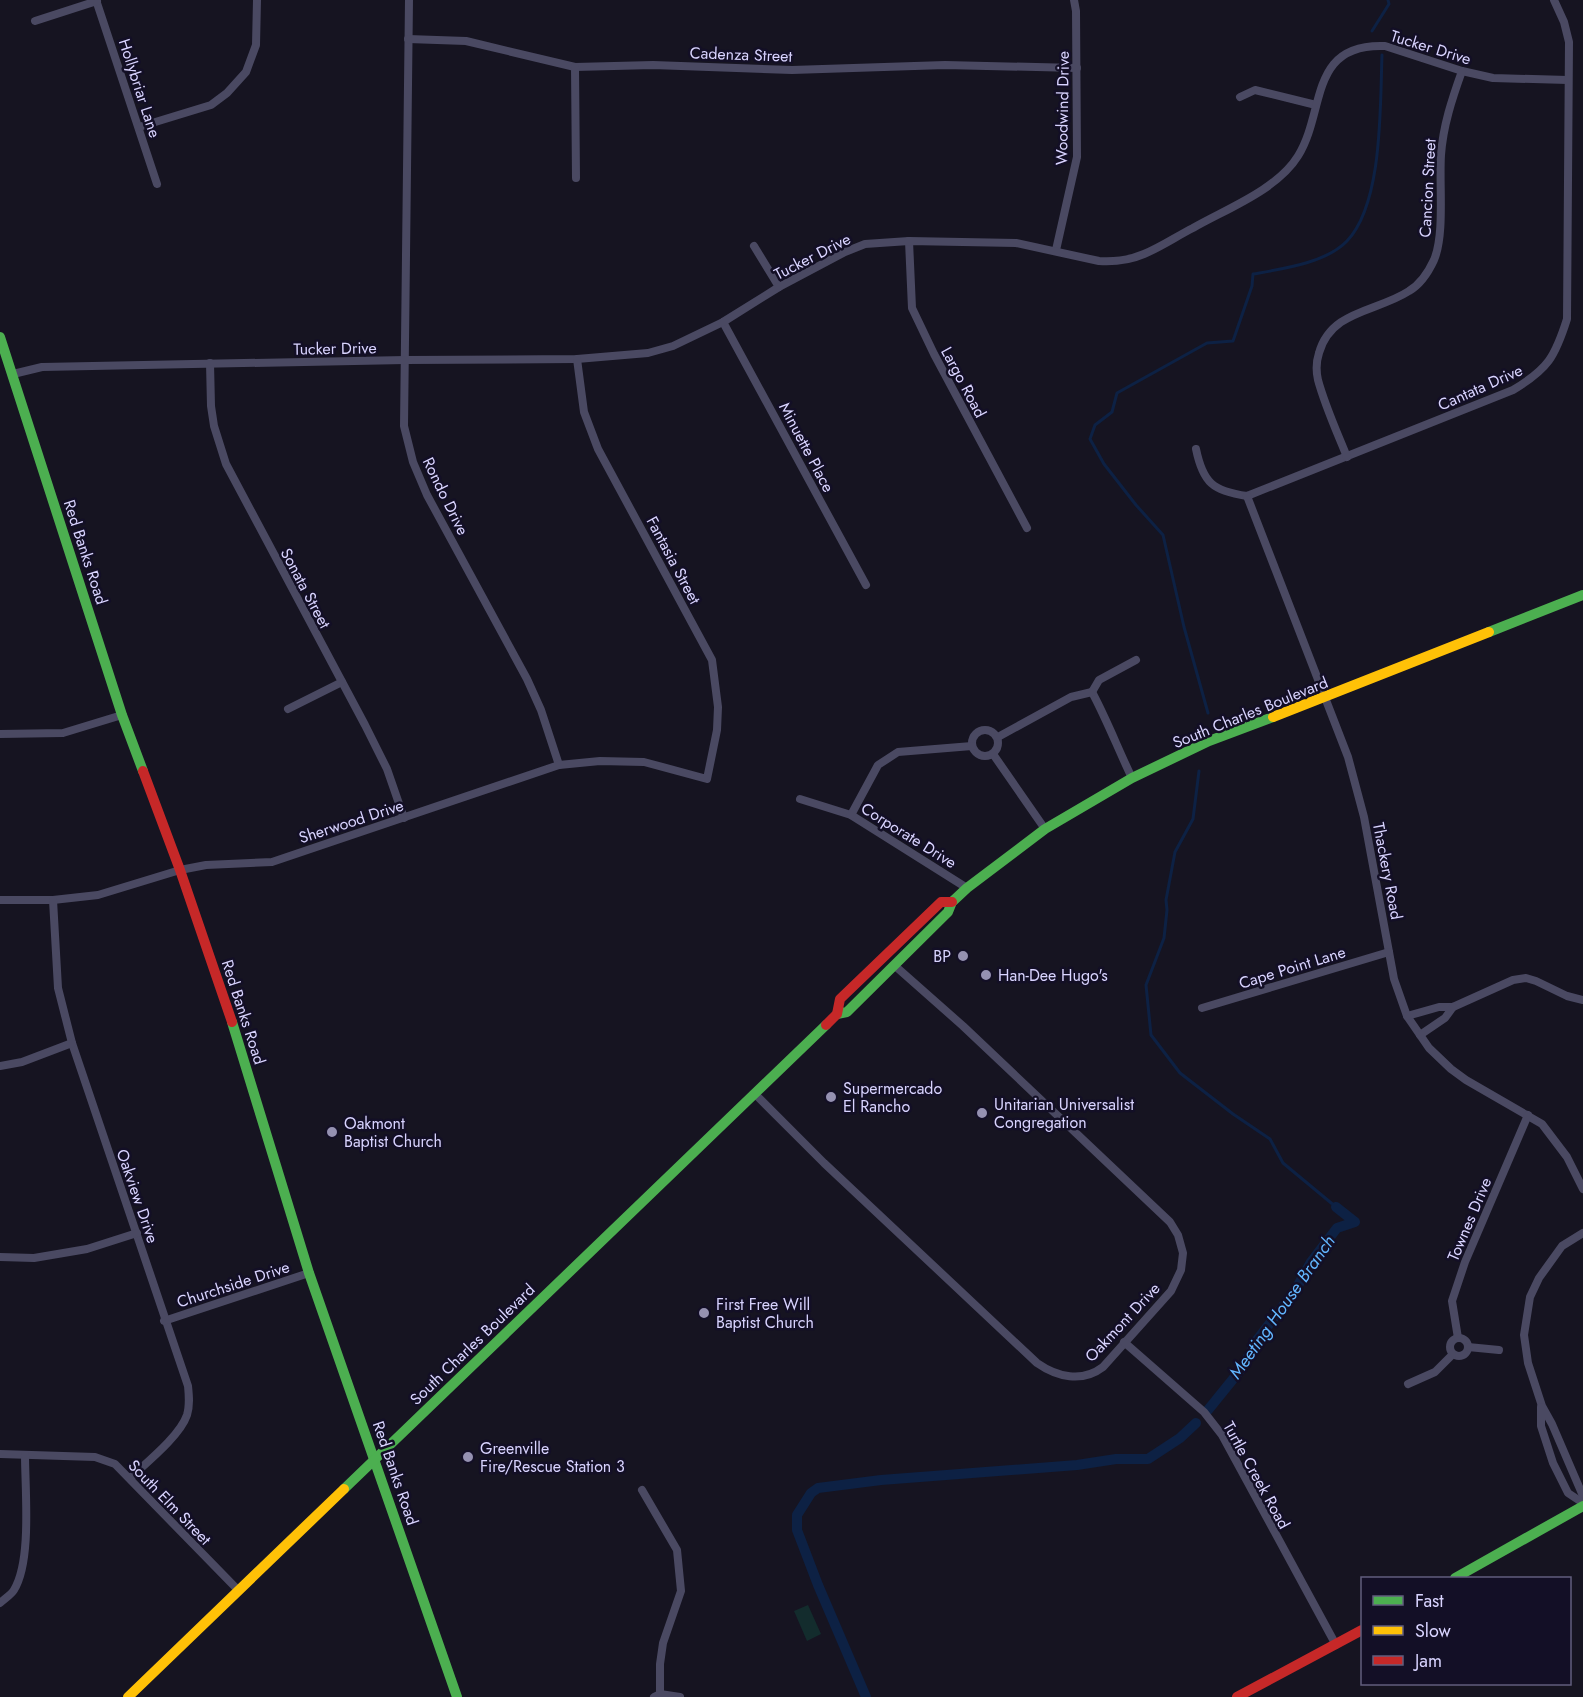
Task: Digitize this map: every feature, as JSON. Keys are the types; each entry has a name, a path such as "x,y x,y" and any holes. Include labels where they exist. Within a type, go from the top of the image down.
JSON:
{"main road":[{"name":"Red Banks Road","path":"0,337 122,715 180,870 229,1012 309,1273 457,1697"},
{"name":"South Charles Boulevard","path":"128,1697 837,1014 847,1012 948,912 952,902 967,888 1045,829 1132,778 1209,741 1583,595"},
{"name":"South Charles Boulevard","path":"837,1014 840,999 870,969 936,906 941,902 952,902"},
{"path":"894,965 893,960 898,952 938,913 936,906"},
{"path":"851,1007 851,999 872,976 870,969"},
{"path":"1457,1577 1583,1504"},
{"path":"1238,1697 1361,1631"}],"street":[{"path":"139,127 211,105 227,93 246,72 256,45 257,0"},
{"name":"Rondo Drive","path":"409,0 404,426 413,462 427,495 527,679 541,710 559,765"},
{"name":"Woodwind Drive","path":"1056,250 1077,157 1074,0"},
{"name":"Cantata Drive","path":"1247,496 1513,390 1535,377 1555,353 1567,319 1569,42 1564,22 1554,0"},
{"path":"35,21 96,1"},
{"name":"Hollybriar Lane","path":"96,1 157,184"},
{"name":"Cadenza Street","path":"408,39 466,41 575,67 653,65 792,70 948,65 1077,68"},
{"name":"Tucker Drive","path":"13,374 42,367 577,359 648,353 673,346 723,322 779,287 865,244 909,241 1016,243 1099,261 1125,260 1144,254 1260,191 1284,174 1298,156 1308,135 1321,84 1334,63 1353,50 1385,46 1461,71 1507,79 1568,80"},
{"path":"575,67 576,178"},
{"name":"Cancion Street","path":"1347,457 1318,379 1316,362 1321,345 1339,321 1407,292 1418,285 1434,259 1439,239 1443,142 1448,113 1461,71"},
{"path":"1239,97 1255,90 1316,105"},
{"name":"Largo Road","path":"909,241 912,308 933,354 1027,528"},
{"path":"754,246 779,287"},
{"name":"Minuette Place","path":"723,322 866,585"},
{"name":"Fantasia Street","path":"577,359 584,412 598,449 712,660 718,707 717,730 707,779"},
{"name":"Sonata Street","path":"210,363 214,426 225,464 387,769 404,818"},
{"path":"1196,448 1200,468 1208,480 1230,494 1247,496"},
{"name":"Thackery Road","path":"1247,496 1348,758 1359,793 1394,979 1407,1016 1438,1058 1458,1074 1542,1124 1567,1157 1583,1189"},
{"path":"998,738 1071,697 1092,692 1099,681 1136,660"},
{"path":"288,709 342,682"},
{"path":"1092,692 1132,778"},
{"path":"0,734 63,733 122,715"},
{"path":"983,729 992,731 998,738 998,746 993,754 981,756 972,746 973,737 983,729"},
{"path":"850,814 878,765 898,752 972,746"},
{"path":"993,754 1045,829"},
{"name":"Sherwood Drive","path":"0,900 53,900 98,895 180,870 206,865 272,862 559,765 600,761 644,762 707,779"},
{"name":"Corporate Drive","path":"800,799 850,814 967,888"},
{"name":"Oakview Drive","path":"53,900 58,988 72,1043 137,1233 164,1321 188,1386 189,1402 186,1417 169,1441 130,1478"},
{"name":"Cape Point Lane","path":"1202,1008 1389,952"},
{"name":"Oakmont Drive","path":"755,1094 824,1163 1037,1363 1050,1372 1078,1377 1095,1373 1103,1367 1171,1291 1181,1270 1183,1253 1178,1235 1170,1222 963,1026 894,965"},
{"path":"1407,1016 1439,1007 1453,1007 1513,980 1526,978 1567,996 1583,1000"},
{"path":"1420,1035 1444,1018 1453,1007"},
{"path":"0,1066 22,1062 72,1043"},
{"name":"Townes Drive","path":"1458,1338 1452,1301 1464,1262 1528,1115"},
{"path":"0,1257 34,1258 87,1249 137,1233"},
{"path":"1583,1233 1562,1246 1539,1278 1530,1297 1524,1335 1528,1363 1542,1406 1583,1496"},
{"name":"Churchside Drive","path":"164,1321 309,1273"},
{"path":"1458,1338 1465,1340 1468,1347 1466,1354 1459,1357 1452,1354 1449,1348 1451,1341 1458,1338"},
{"name":"Turtle Creek Road","path":"1124,1342 1204,1412 1221,1435 1336,1646"},
{"path":"1468,1347 1499,1350"},
{"path":"1408,1384 1435,1372 1452,1354"},
{"path":"1542,1406 1541,1426 1553,1463 1568,1493 1583,1504"},
{"name":"South Elm Street","path":"0,1454 95,1457 115,1464 238,1590"},
{"path":"0,1603 13,1591 21,1573 24,1553 25,1455"},
{"path":"642,1490 677,1550 681,1591 663,1643 657,1696 680,1697"}],"green space":[{"path":"808,1605 821,1634 807,1641 794,1611"}],"waterway":[{"name":"Meeting House Branch","path":"1372,31 1389,4 1388,0"},
{"name":"Meeting House Branch","path":"1208,713 1184,627 1163,535 1104,464 1090,439 1095,425 1112,412 1117,393 1207,343 1233,341 1252,286 1253,274 1316,260 1338,249 1347,241 1359,224 1373,179 1380,126 1382,55"},
{"name":"Meeting House Branch","path":"1199,771 1193,819 1175,852 1166,900 1164,938 1146,985 1151,1035 1180,1073 1270,1139 1283,1163 1336,1207"},
{"name":"Meeting House Branch","path":"1208,1410 1242,1368 1257,1340 1296,1289 1311,1262 1337,1228 1355,1222 1336,1207"},
{"name":"Meeting House Branch","path":"866,1697 797,1530 797,1515 811,1493 818,1488 881,1480 1077,1465 1116,1459 1148,1459 1180,1438 1196,1423"}],"traffic: fast":[{"path":"0,337 122,715 143,771"},
{"path":"1489,632 1583,595"},
{"path":"837,1014 847,1012 948,912 952,902 967,888 1045,829 1132,778 1209,741 1273,717"},
{"path":"232,1022 309,1273 457,1697"},
{"path":"344,1489 826,1025"},
{"path":"1457,1577 1583,1506"}],"traffic: slow":[{"path":"1273,717 1489,632"},
{"path":"128,1697 344,1489"}],"traffic: jam":[{"path":"143,771 232,1022"},
{"path":"826,1025 837,1014 840,999 941,902 952,902"},
{"path":"1237,1697 1361,1631"}],"place":[{"name":"BP","path":"963,956"},
{"name":"Han-Dee Hugo's","path":"986,975"},
{"name":"Supermercado El Rancho","path":"831,1097"},
{"name":"Unitarian Universalist Congregation","path":"982,1113"},
{"name":"Oakmont Baptist Church","path":"332,1132"},
{"name":"First Free Will Baptist Church","path":"704,1313"},
{"name":"Greenville Fire/Rescue Station 3","path":"468,1457"}]}
